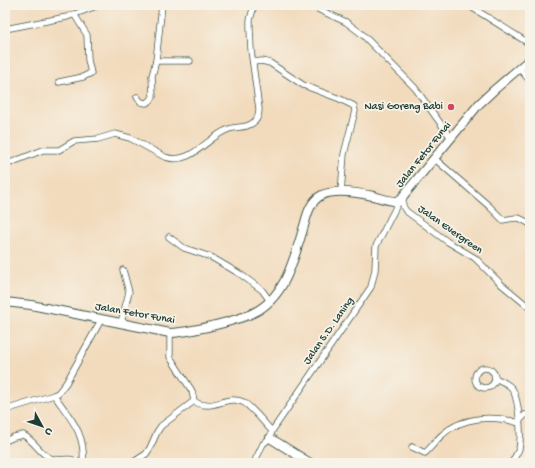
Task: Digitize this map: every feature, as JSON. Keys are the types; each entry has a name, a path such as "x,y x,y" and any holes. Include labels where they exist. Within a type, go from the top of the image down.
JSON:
{"street":[{"path":"5,29 59,19 99,5"},
{"path":"137,96 141,102 146,103 153,97 152,76 156,61 162,5"},
{"path":"5,166 43,150 59,150 74,141 98,139 115,134 130,138 170,158 188,156 229,129 242,128 250,125 257,118 259,109 254,62 251,50 250,20 254,5"},
{"path":"309,5 346,22 362,34 415,88 451,138"},
{"path":"468,5 530,44"},
{"path":"59,82 83,77 90,73 87,35 74,14"},
{"name":"Jalan Fetor Funai","path":"5,302 31,305 170,333 193,331 253,313 270,301 282,286 289,272 307,215 312,203 317,198 331,192 341,192 371,195 394,202 402,199 479,104 530,59"},
{"path":"156,61 190,61"},
{"path":"254,62 262,61 270,63 303,85 354,106 355,111 344,154 341,192"},
{"path":"519,68 530,81"},
{"path":"435,159 456,176 503,220 519,217 530,224"},
{"name":"Jalan Evergreen","path":"402,199 403,208 406,211 448,242 475,258 501,284 529,304"},
{"name":"Jalan S.D. Laning","path":"254,463 263,444 271,435 371,288 376,270 376,246 402,199"},
{"path":"169,237 184,248 211,257 240,274 262,290 270,301"},
{"path":"121,323 129,292 123,270"},
{"path":"5,410 58,393 66,383 101,320"},
{"path":"170,333 170,357 192,391 194,401 201,406 236,401 244,402 271,435 310,463"},
{"path":"495,378 503,381 513,389 520,422 520,443 512,463"},
{"path":"5,441 23,435 33,442 49,458 59,460 71,459 82,463 84,452 80,434 76,425 54,395"},
{"path":"132,463 146,454 161,426 194,401"},
{"path":"520,422 525,415 530,414"},
{"path":"412,446 424,453 442,434 470,420 502,420 520,422"}],"place":[{"name":"Nasi Goreng Babi","path":"451,107"}]}
